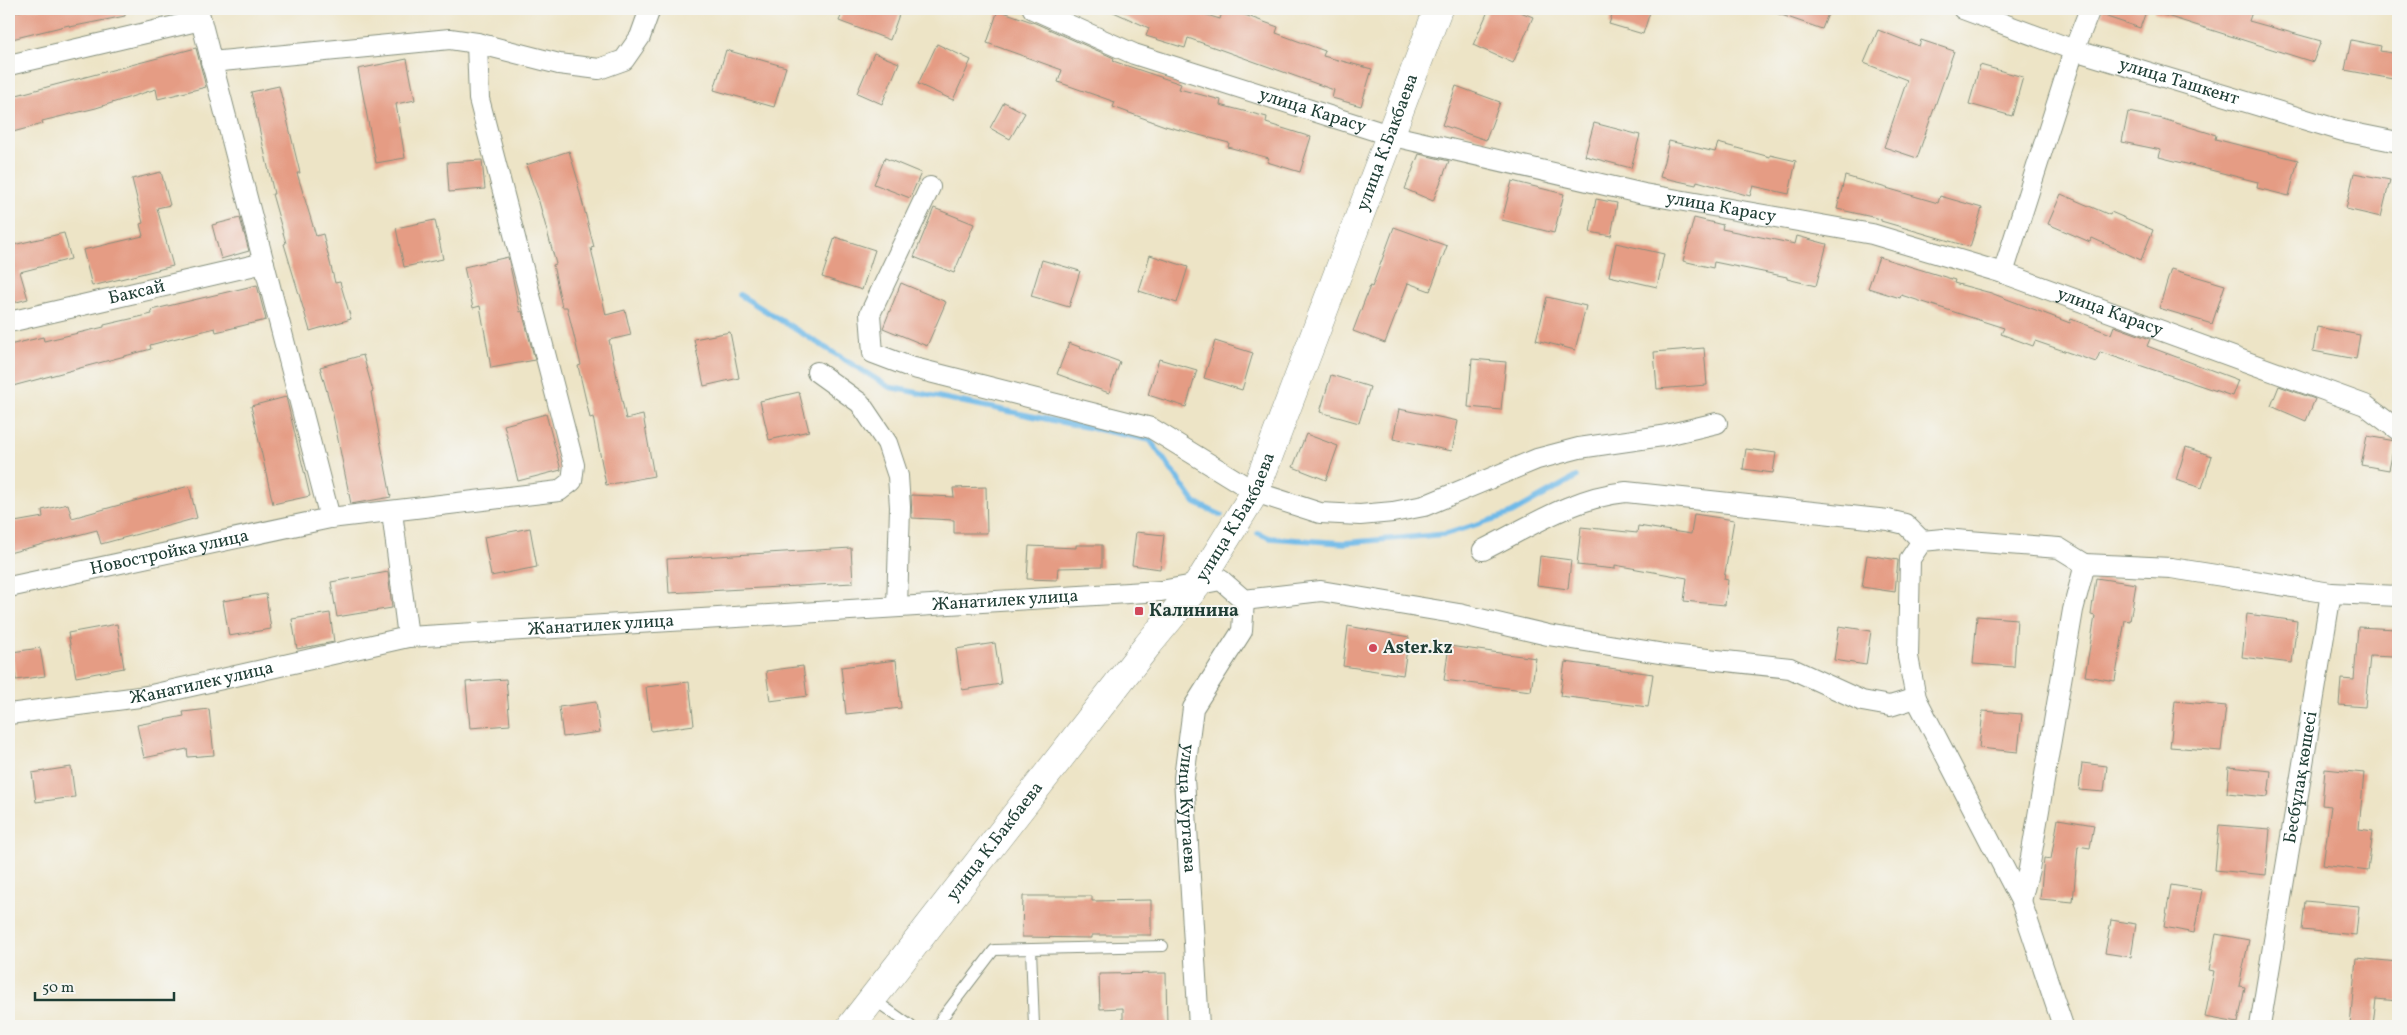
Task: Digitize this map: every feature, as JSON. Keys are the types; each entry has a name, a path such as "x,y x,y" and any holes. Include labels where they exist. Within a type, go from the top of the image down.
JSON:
{"street":[{"path":"211,62 450,39 477,43 559,64 599,69 624,60 640,37 650,9"},
{"name":"улица Карасу","path":"1033,9 1134,54 1389,135 1644,194 1872,234 2003,273 2364,405 2398,430"},
{"name":"улица К.Бакбаева","path":"851,1026 1141,654 1198,584 1255,492 1438,9"},
{"name":"улица Ташкент","path":"1963,9 2074,50 2343,131 2398,142"},
{"path":"2003,273 2074,50 2090,9"},
{"path":"9,65 199,15 330,518"},
{"name":"Новостройка улица","path":"9,587 330,518 559,491 572,481 574,465 479,100 477,43"},
{"path":"930,187 870,314 873,353 910,367 1151,428 1255,492 1320,513 1360,515 1393,512 1424,506 1485,483 1537,459 1578,448 1662,436 1716,423"},
{"name":"Баксай","path":"9,322 264,263"},
{"path":"817,372 860,403 887,443 898,476 900,507 897,607"},
{"path":"1483,550 1569,506 1600,494 1626,492 1888,520 1905,524 1922,541"},
{"path":"392,512 408,637"},
{"path":"1922,541 1943,539 2059,548 2084,564 2171,568 2331,593 2398,596"},
{"path":"1922,541 1910,559 1908,657 1916,698 2021,902 2063,1026"},
{"path":"2021,902 2029,870 2073,610 2084,564"},
{"path":"1198,584 1221,580 1244,600 1321,591 1459,614 1548,635 1671,655 1790,668 1862,701 1890,706 1916,698"},
{"name":"Жанатилек улица","path":"9,714 147,696 408,637 1161,591 1198,584"},
{"name":"Бесбұлақ көшесі","path":"2260,1026 2331,593"},
{"name":"улица Куртаева","path":"1199,1026 1184,778 1193,708 1242,632 1244,600"}],"lane":[{"path":"936,1026 994,950 1163,946"},
{"path":"1031,949 1034,1026"},
{"path":"872,998 911,1026"}],"building":[{"path":"28,9 125,9 125,16 70,27 69,25 12,39 9,14"},
{"path":"844,9 901,9 890,40 839,21"},
{"path":"1107,9 1187,9 1220,19 1223,9 1228,9 1278,27 1276,33 1325,51 1323,56 1372,69 1361,106 1332,98 1334,90 1188,38 1185,48 1146,36 1149,28"},
{"path":"1489,9 1513,9 1533,17 1513,63 1473,45"},
{"path":"1614,9 1651,9 1643,34 1609,24"},
{"path":"1770,9 1830,9 1822,29 1770,11"},
{"path":"2102,9 2147,9 2140,28 2101,15"},
{"path":"2154,9 2253,9 2249,21 2321,41 2313,62 2154,12"},
{"path":"998,10 1035,23 1114,58 1113,61 1181,84 1179,89 1221,100 1220,105 1267,117 1266,123 1311,137 1300,172 1267,162 1269,158 1228,147 1229,143 1165,126 1113,107 1115,102 1058,82 1062,70 987,43"},
{"path":"1878,30 1919,46 1921,40 1954,51 1917,158 1884,147 1907,80 1864,63"},
{"path":"2351,40 2381,46 2380,51 2398,54 2398,80 2345,70"},
{"path":"937,44 971,60 953,100 918,84"},
{"path":"196,48 206,87 158,99 156,89 96,108 42,121 43,124 9,133 9,97"},
{"path":"726,50 786,67 774,107 714,90"},
{"path":"874,53 899,63 882,104 857,93"},
{"path":"407,59 415,100 396,104 405,158 376,163 358,69"},
{"path":"1980,65 2023,77 2012,116 1969,104"},
{"path":"279,86 300,173 297,173 316,236 323,234 335,283 340,282 351,319 310,331 284,244 286,243 272,194 274,194 251,92"},
{"path":"1456,86 1500,102 1486,140 1442,125"},
{"path":"1004,102 1025,113 1010,139 990,128"},
{"path":"2128,112 2163,119 2216,135 2215,139 2298,160 2289,196 2257,188 2258,182 2159,157 2161,150 2122,142"},
{"path":"1594,123 1640,135 1631,168 1585,156"},
{"path":"1669,141 1715,152 1718,143 1770,157 1770,155 1796,161 1789,194 1753,186 1750,196 1697,181 1696,185 1660,177"},
{"path":"569,151 594,247 591,248 606,315 625,310 631,335 609,340 626,419 643,415 654,476 606,485 593,417 590,418 578,366 581,365 567,307 562,307 553,265 556,264 538,198 526,165"},
{"path":"1419,154 1449,161 1433,201 1405,189"},
{"path":"885,158 921,173 910,198 874,184"},
{"path":"482,160 485,189 449,192 447,162"},
{"path":"161,172 170,205 157,208 173,266 92,286 83,250 143,236 140,224 143,223 132,179"},
{"path":"2354,173 2390,180 2381,217 2346,209"},
{"path":"1845,176 1938,203 1940,196 1982,208 1970,247 1881,221 1881,219 1837,209"},
{"path":"1512,181 1564,194 1554,233 1502,220"},
{"path":"2061,194 2110,215 2111,212 2153,230 2141,260 2092,238 2090,242 2048,224"},
{"path":"1596,199 1617,203 1611,236 1590,232"},
{"path":"934,208 974,224 954,273 914,257"},
{"path":"240,218 249,251 221,259 212,225"},
{"path":"1694,218 1723,225 1722,229 1795,244 1797,236 1827,244 1816,286 1787,279 1787,277 1714,262 1713,268 1683,261"},
{"path":"435,220 443,259 404,267 396,228"},
{"path":"1394,227 1447,246 1430,291 1408,283 1385,343 1353,331 1370,286 1372,287"},
{"path":"64,233 71,259 20,272 28,299 9,304 9,246"},
{"path":"835,237 875,250 862,290 822,277"},
{"path":"1616,243 1664,254 1657,287 1609,276"},
{"path":"1150,255 1188,267 1177,303 1139,291"},
{"path":"508,257 520,312 522,311 535,360 491,368 480,306 473,308 464,267"},
{"path":"1879,257 1955,280 1954,283 1991,293 2070,323 2071,319 2111,334 2114,326 2150,339 2147,346 2238,380 2232,396 2100,352 2096,362 2035,341 2033,346 2001,334 2004,328 1901,295 1900,298 1868,288"},
{"path":"1042,260 1080,271 1069,307 1031,296"},
{"path":"2171,269 2225,285 2212,324 2159,308"},
{"path":"901,283 946,302 927,346 883,328"},
{"path":"257,285 266,320 216,332 215,328 150,345 151,349 9,387 9,345 43,337 44,341 104,327 104,325 152,314 151,310"},
{"path":"1547,297 1586,306 1575,350 1536,340"},
{"path":"2317,327 2360,335 2356,359 2313,351"},
{"path":"730,332 739,378 704,386 694,339"},
{"path":"1215,341 1253,353 1242,390 1204,378"},
{"path":"1069,343 1120,362 1109,393 1057,374"},
{"path":"1704,348 1707,385 1657,389 1654,352"},
{"path":"363,355 373,391 371,392 391,497 351,504 332,410 320,367"},
{"path":"1159,359 1197,370 1186,407 1148,395"},
{"path":"1472,359 1506,362 1501,410 1468,407"},
{"path":"1331,375 1370,387 1359,423 1320,412"},
{"path":"2279,386 2315,399 2306,421 2271,406"},
{"path":"799,392 809,431 769,440 760,401"},
{"path":"286,397 310,496 273,504 251,406"},
{"path":"1399,409 1458,421 1452,451 1393,439"},
{"path":"546,414 561,470 518,481 504,425"},
{"path":"1306,434 1338,446 1326,480 1293,467"},
{"path":"2367,436 2395,441 2389,470 2361,465"},
{"path":"2186,447 2212,456 2202,488 2176,480"},
{"path":"1746,449 1776,453 1773,473 1743,469"},
{"path":"189,486 197,518 101,544 97,530 9,553 9,523 43,517 42,510 68,504 72,518"},
{"path":"986,487 987,533 954,533 954,520 912,518 911,495 954,497 953,488"},
{"path":"1694,514 1734,520 1724,579 1728,580 1725,605 1684,601 1687,578 1615,565 1615,569 1577,565 1581,527 1637,533 1638,526 1691,534"},
{"path":"530,528 537,567 491,576 484,537"},
{"path":"1136,532 1164,535 1160,569 1132,565"},
{"path":"1076,545 1102,545 1102,567 1058,568 1057,580 1027,579 1029,546 1076,548"},
{"path":"851,548 853,583 669,593 667,559"},
{"path":"1867,555 1898,560 1895,592 1862,587"},
{"path":"1540,556 1571,560 1568,589 1537,585"},
{"path":"388,572 392,608 337,617 331,582"},
{"path":"2096,578 2136,584 2130,621 2125,620 2115,681 2085,676 2095,616 2091,615"},
{"path":"266,594 271,629 229,636 223,601"},
{"path":"330,613 334,642 297,649 292,619"},
{"path":"2247,614 2297,621 2292,663 2242,657"},
{"path":"1977,616 2017,619 2014,667 1973,664"},
{"path":"117,624 124,668 76,677 68,633"},
{"path":"1348,626 1409,637 1403,675 1343,666"},
{"path":"1839,626 1871,631 1866,665 1834,660"},
{"path":"2358,627 2396,629 2394,657 2370,656 2365,707 2339,705 2341,679 2354,680"},
{"path":"995,643 1001,684 962,690 956,649"},
{"path":"1449,646 1536,658 1531,691 1444,680"},
{"path":"40,648 45,676 16,680 12,652"},
{"path":"896,660 901,708 846,714 841,667"},
{"path":"1565,662 1653,674 1648,707 1560,696"},
{"path":"803,666 807,696 770,701 766,671"},
{"path":"506,679 510,725 470,728 466,682"},
{"path":"689,682 694,725 651,731 646,687"},
{"path":"2175,701 2226,706 2221,751 2170,747"},
{"path":"596,702 600,732 563,737 559,707"},
{"path":"209,709 214,755 188,757 187,749 144,758 137,725 184,716 183,712"},
{"path":"1983,711 2022,714 2018,752 1979,748"},
{"path":"2082,763 2107,766 2104,792 2079,790"},
{"path":"71,767 75,797 36,802 32,773"},
{"path":"2229,767 2271,771 2268,797 2227,793"},
{"path":"2325,769 2364,773 2359,829 2373,831 2368,871 2323,865 2331,806 2322,805"},
{"path":"2058,819 2094,825 2090,848 2078,846 2073,902 2040,899 2044,858 2051,859"},
{"path":"2219,825 2270,829 2266,875 2215,870"},
{"path":"2171,885 2202,890 2194,933 2164,927"},
{"path":"1023,896 1092,896 1092,901 1151,900 1151,935 1092,935 1092,938 1022,937"},
{"path":"2305,901 2359,906 2356,935 2302,930"},
{"path":"2111,920 2136,924 2131,957 2105,953"},
{"path":"2216,934 2249,940 2239,986 2245,987 2238,1023 2205,1017 2214,971 2209,970"},
{"path":"2356,958 2398,962 2398,1001 2376,999 2373,1026 2350,1026"},
{"path":"1166,973 1167,1026 1123,1026 1123,1008 1100,1009 1099,974"}],"waterway":[{"path":"740,295 889,387 1150,440 1195,503 1221,515"},
{"path":"1258,533 1270,538 1344,543 1446,534 1510,514 1576,477"}],"place":[{"name":"Калинина","path":"1139,611"},
{"name":"Aster.kz","path":"1373,648"}]}
